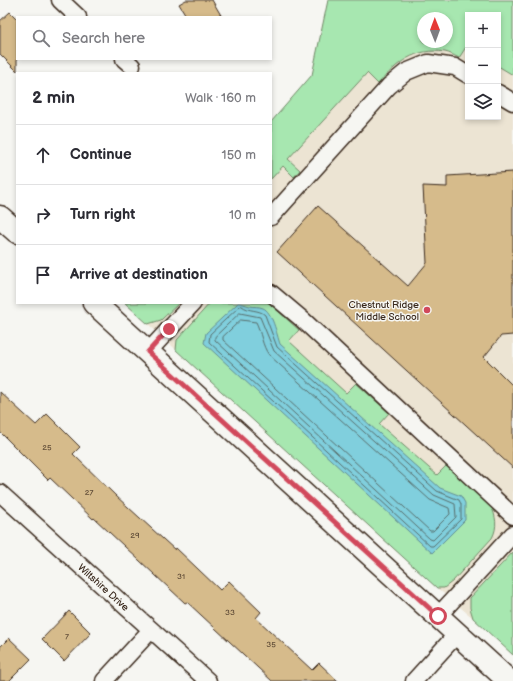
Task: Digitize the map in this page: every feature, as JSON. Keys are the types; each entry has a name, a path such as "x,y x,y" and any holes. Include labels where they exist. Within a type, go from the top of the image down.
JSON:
{"main road":[{"path":"0,217 16,231"},
{"path":"95,304 509,681"}],"street":[{"path":"60,0 77,16"},
{"path":"272,216 389,86 406,72 428,63 455,67 465,73"},
{"path":"501,95 513,102"},
{"path":"272,294 303,320 513,516"},
{"path":"148,352 192,304"},
{"name":"Wiltshire Drive","path":"0,493 208,681"},
{"path":"438,616 513,534"},
{"path":"104,681 151,630"},
{"path":"414,681 457,634"}],"shaded area":[{"path":"328,0 513,0 513,655 473,618 437,588 126,304 272,304 272,121 312,75"}],"green space":[{"path":"328,0 513,0 513,75 501,68 501,12 465,12 465,49 459,58 447,52 434,51 416,54 407,58 392,69 378,84 367,73 288,159 300,170 294,177 283,166 272,178 272,121 312,75"},
{"path":"126,304 178,304 161,320 148,324"},
{"path":"209,304 270,304 299,330 289,341 346,393 356,383 389,413 379,424 437,475 447,465 491,506 496,522 492,538 453,581 444,588 437,588 176,350 177,340"},
{"path":"513,552 513,655 473,618 470,608 470,598"}],"water":[{"path":"237,304 261,307 266,310 274,324 280,344 440,488 461,496 465,503 465,520 432,553 204,343 206,333"}],"building":[{"path":"186,0 212,0 221,16 186,16 179,4"},
{"path":"10,12 16,18 17,71 0,54 0,21"},
{"name":"Chestnut Ridge Middle School","path":"513,172 513,335 501,336 484,357 513,386 513,468 277,252 318,206 408,286 427,263 423,186 447,187 447,176"},
{"path":"0,392 36,425 47,414 80,447 73,454 116,496 175,550 176,548 220,590 229,581 261,612 256,618 312,670 319,663 338,681 272,681 187,602 185,603 94,518 93,519 50,478 48,480 0,432"},
{"path":"69,611 91,633 64,661 42,639"},
{"path":"9,638 31,659 9,681 0,681 0,647"}],"place":[{"name":"Chestnut Ridge Middle School","path":"427,310"}],"route":[{"path":"169,329 148,352 438,616"}]}
